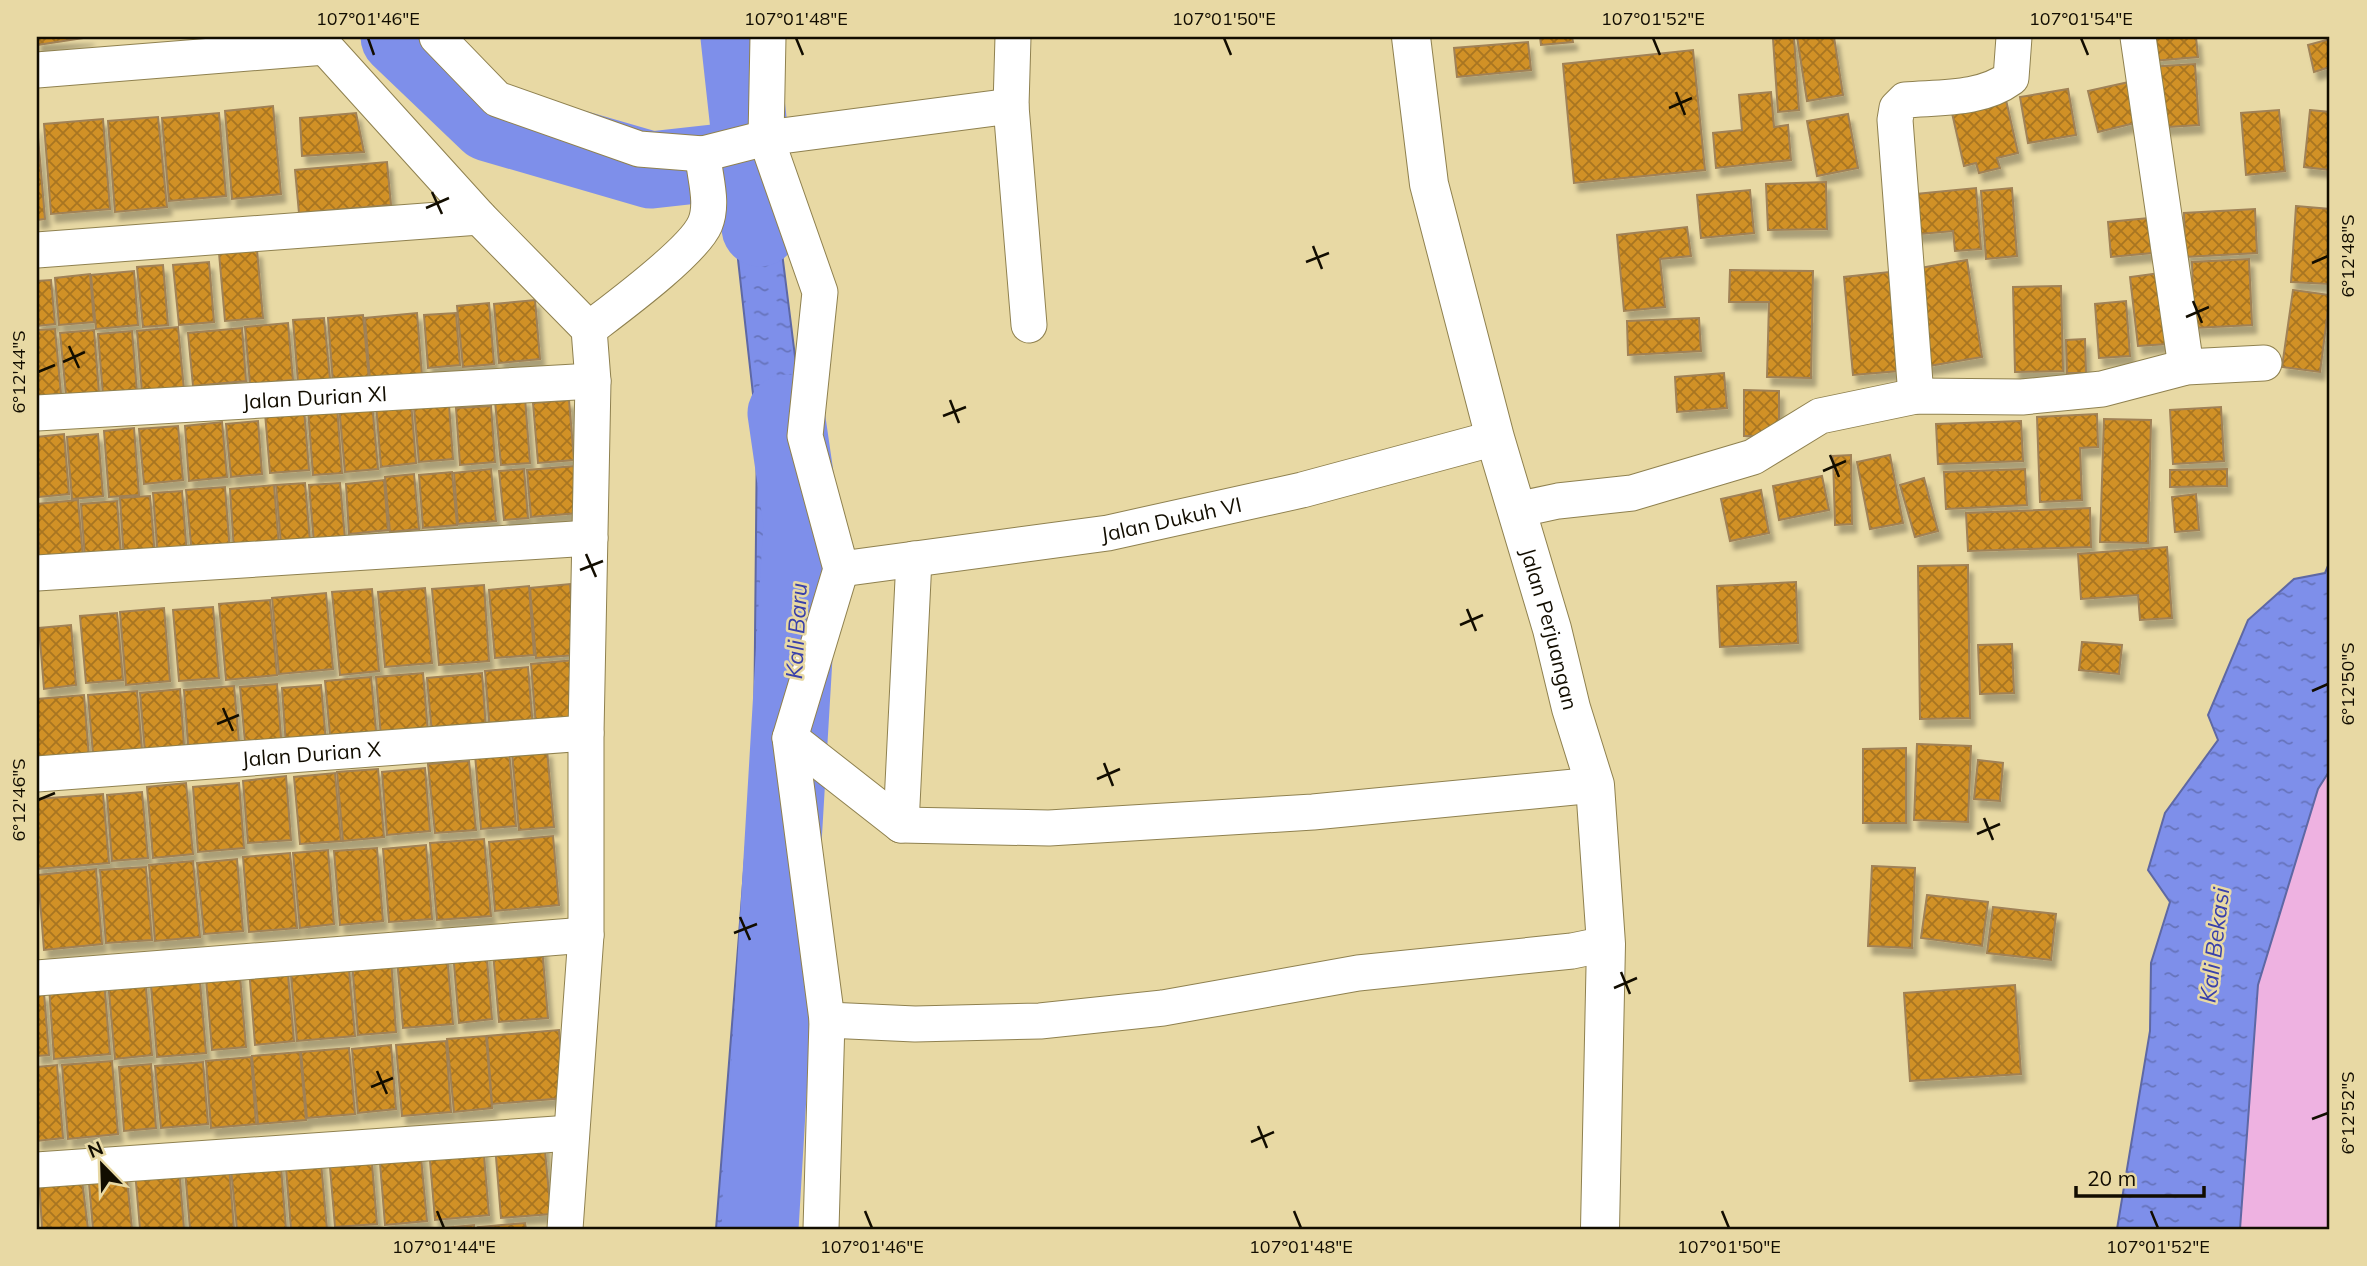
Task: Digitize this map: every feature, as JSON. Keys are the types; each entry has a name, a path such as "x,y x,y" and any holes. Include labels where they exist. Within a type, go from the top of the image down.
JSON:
{"main road":[{"name":"Jalan Perjuangan","path":"1411,37 1429,184 1495,438 1595,785 1606,943 1600,1229"}],"street":[{"path":"437,37 497,99 639,149 709,162 766,138 1011,106"},
{"path":"768,37 766,138 820,292 805,436 841,569 790,738 827,1020 821,1229"},
{"path":"1013,37 1011,106 1029,325"},
{"path":"1916,396 1895,120 1897,108 1905,100 1995,89 2011,78 2014,37"},
{"path":"2138,37 2186,366"},
{"path":"37,71 321,42 479,217 589,330 593,381 586,733 586,935 565,1229"},
{"path":"589,330 680,254 705,224 709,162"},
{"path":"37,250 479,217"},
{"path":"1516,510 1558,500 1632,493 1753,457 1820,416 1916,396 2022,397 2102,389 2186,366 2264,363"},
{"name":"Jalan Durian XI","path":"37,413 593,381"},
{"name":"Jalan Dukuh VI","path":"841,569 1108,533 1302,490 1495,438"},
{"path":"37,573 590,538"},
{"path":"901,825 914,559"},
{"name":"Jalan Durian X","path":"37,774 586,733"},
{"path":"790,738 901,825 1077,826 1313,812 1595,785"},
{"path":"37,978 586,935"},
{"path":"827,1020 915,1024 1040,1021 1163,1008 1358,973 1572,951 1606,943"},
{"path":"37,1170 571,1133"}],"shaded area":[{"path":"2330,770 2330,1229 2240,1229 2258,985 2318,789"}],"water":[{"path":"769,149 805,436 790,738 751,1151 748,1229 716,1229 754,743 757,430 727,161"},
{"name":"Kali Bekasi","path":"2330,561 2330,770 2318,789 2258,985 2240,1229 2117,1229 2150,1031 2151,963 2170,902 2148,870 2165,813 2218,740 2208,715 2248,620 2294,579 2325,573"}],"building":[{"path":"37,37 90,37 37,45"},
{"path":"1540,37 1572,37 1573,42 1541,45"},
{"path":"1794,37 1799,110 1778,112 1773,39"},
{"path":"1797,37 1834,37 1843,95 1807,101"},
{"path":"2151,37 2196,37 2198,57 2153,61"},
{"path":"2330,39 2330,67 2314,72 2308,45"},
{"path":"1528,42 1531,70 1457,77 1454,48"},
{"path":"1693,50 1705,170 1574,183 1563,64"},
{"path":"2195,64 2199,125 2152,128 2148,67"},
{"path":"2129,82 2139,122 2098,132 2088,91"},
{"path":"2068,89 2076,135 2028,143 2020,97"},
{"path":"1771,92 1774,127 1788,125 1791,160 1716,168 1713,133 1742,130 1739,95"},
{"path":"2006,100 2018,153 1997,158 2000,168 1979,173 1976,163 1964,166 1952,113"},
{"path":"273,106 281,194 232,199 225,111"},
{"path":"2279,110 2285,171 2246,175 2241,113"},
{"path":"2310,110 2330,112 2330,170 2304,167"},
{"path":"219,113 226,196 169,201 162,118"},
{"path":"356,113 364,152 302,156 300,118"},
{"path":"1848,114 1858,168 1817,176 1807,121"},
{"path":"158,117 167,207 115,212 108,121"},
{"path":"103,119 110,209 51,214 44,124"},
{"path":"37,125 45,219 37,220"},
{"path":"387,162 391,205 299,213 295,170"},
{"path":"1826,182 1827,229 1768,230 1766,184"},
{"path":"1976,188 1981,249 1955,251 1953,231 1909,235 1906,195"},
{"path":"2012,188 2017,256 1986,259 1981,191"},
{"path":"1750,190 1754,233 1701,238 1697,195"},
{"path":"2296,206 2330,209 2330,284 2291,282"},
{"path":"2255,209 2257,253 2185,257 2184,213"},
{"path":"2159,217 2162,252 2111,257 2108,222"},
{"path":"1687,227 1691,256 1660,259 1665,307 1624,311 1617,235"},
{"path":"257,250 263,318 225,321 219,253"},
{"path":"2249,259 2252,325 2194,328 2192,262"},
{"path":"1967,260 1982,357 1923,367 1908,270"},
{"path":"209,262 214,322 179,325 173,265"},
{"path":"163,265 168,325 143,327 137,267"},
{"path":"1730,270 1813,271 1811,378 1767,377 1769,302 1729,302"},
{"path":"134,271 138,325 96,329 91,275"},
{"path":"1889,272 1899,371 1853,375 1844,277"},
{"path":"2161,273 2167,344 2138,346 2130,277"},
{"path":"90,274 94,322 59,325 55,278"},
{"path":"51,280 55,324 37,326 37,281"},
{"path":"2061,286 2063,371 2015,372 2013,287"},
{"path":"2293,290 2330,295 2320,372 2282,367"},
{"path":"535,300 540,359 499,363 494,304"},
{"path":"2126,301 2130,356 2099,358 2095,304"},
{"path":"489,303 494,364 463,367 457,306"},
{"path":"417,313 422,376 370,380 365,318"},
{"path":"456,313 460,365 428,368 424,315"},
{"path":"363,315 369,380 333,383 328,318"},
{"path":"324,318 330,379 298,382 293,320"},
{"path":"1699,318 1701,351 1628,355 1627,321"},
{"path":"288,323 293,380 250,384 245,327"},
{"path":"178,327 184,390 142,393 137,331"},
{"path":"242,328 246,381 193,386 188,333"},
{"path":"55,329 61,394 37,396 37,330"},
{"path":"94,330 99,393 66,395 60,333"},
{"path":"132,331 137,392 103,395 98,334"},
{"path":"2085,339 2086,373 2067,373 2066,340"},
{"path":"1724,373 1727,408 1677,412 1675,377"},
{"path":"1744,390 1779,391 1779,436 1744,436"},
{"path":"525,398 530,463 501,465 495,401"},
{"path":"569,400 574,460 538,463 533,403"},
{"path":"411,402 416,463 381,467 376,404"},
{"path":"372,403 378,469 345,472 339,406"},
{"path":"449,405 453,459 419,462 414,408"},
{"path":"337,406 342,473 313,475 308,409"},
{"path":"491,406 495,462 460,465 456,408"},
{"path":"2221,407 2224,461 2173,464 2170,410"},
{"path":"304,409 309,470 270,473 265,413"},
{"path":"2097,414 2098,447 2080,448 2082,500 2040,502 2037,417"},
{"path":"2104,419 2151,420 2148,543 2100,542"},
{"path":"258,421 262,474 231,477 226,424"},
{"path":"2021,421 2023,461 1938,464 1936,424"},
{"path":"222,422 227,477 189,481 185,426"},
{"path":"178,426 183,480 144,484 139,429"},
{"path":"134,428 139,495 109,497 104,431"},
{"path":"64,434 69,494 39,497 37,437"},
{"path":"98,434 103,496 72,499 67,437"},
{"path":"1851,455 1852,524 1835,525 1833,456"},
{"path":"1890,455 1903,523 1870,529 1857,462"},
{"path":"575,466 579,513 531,517 527,470"},
{"path":"491,469 496,521 458,524 454,473"},
{"path":"524,469 528,518 504,520 499,471"},
{"path":"2025,469 2027,505 1946,509 1944,472"},
{"path":"2227,469 2227,486 2170,487 2170,470"},
{"path":"452,472 457,525 423,528 419,475"},
{"path":"414,474 419,529 390,532 385,477"},
{"path":"1822,476 1829,510 1779,520 1773,486"},
{"path":"1924,478 1938,531 1915,537 1900,485"},
{"path":"384,480 388,530 349,534 346,484"},
{"path":"305,483 310,541 281,544 276,485"},
{"path":"340,483 345,539 314,543 309,485"},
{"path":"274,485 279,546 234,551 230,489"},
{"path":"225,487 230,552 192,555 186,490"},
{"path":"1761,490 1769,533 1730,541 1721,499"},
{"path":"182,491 187,556 158,558 153,493"},
{"path":"2196,494 2199,530 2175,532 2172,497"},
{"path":"150,496 155,557 124,560 120,498"},
{"path":"78,500 83,557 39,561 37,504"},
{"path":"117,501 121,556 85,559 81,504"},
{"path":"2090,508 2091,547 1968,551 1966,513"},
{"path":"2167,547 2172,618 2140,620 2138,595 2081,599 2078,554"},
{"path":"1968,565 1970,718 1920,719 1918,566"},
{"path":"1796,582 1798,643 1720,647 1717,586"},
{"path":"570,584 576,655 536,658 530,588"},
{"path":"484,585 489,661 439,665 432,589"},
{"path":"529,586 534,655 495,658 489,590"},
{"path":"425,588 432,663 385,667 378,592"},
{"path":"372,589 379,671 340,675 332,592"},
{"path":"326,593 333,669 279,674 272,598"},
{"path":"270,600 277,675 226,680 219,604"},
{"path":"213,607 219,678 179,681 173,610"},
{"path":"164,608 170,681 126,685 120,612"},
{"path":"117,613 123,680 86,683 80,616"},
{"path":"71,625 76,685 44,689 39,628"},
{"path":"2082,642 2122,645 2119,674 2079,670"},
{"path":"2012,644 2014,693 1980,694 1978,645"},
{"path":"575,660 581,721 536,726 531,664"},
{"path":"528,667 533,728 490,732 485,671"},
{"path":"423,673 428,733 381,737 376,677"},
{"path":"482,673 486,729 432,734 427,678"},
{"path":"371,677 377,741 331,745 325,681"},
{"path":"277,684 282,751 246,754 240,687"},
{"path":"321,685 326,742 286,746 282,688"},
{"path":"234,686 240,753 189,757 184,690"},
{"path":"180,689 185,760 146,764 140,693"},
{"path":"137,691 143,762 94,766 88,695"},
{"path":"84,695 89,758 37,763 37,699"},
{"path":"1917,744 1971,746 1968,822 1914,820"},
{"path":"1906,748 1906,823 1863,823 1863,749"},
{"path":"547,750 554,827 519,830 512,753"},
{"path":"509,751 516,826 481,829 475,754"},
{"path":"1978,760 2003,763 2000,801 1974,799"},
{"path":"469,761 476,830 435,833 428,764"},
{"path":"425,768 430,831 387,835 382,772"},
{"path":"378,769 384,837 343,841 337,772"},
{"path":"335,773 341,841 300,844 294,777"},
{"path":"286,776 291,840 248,843 243,781"},
{"path":"186,783 193,854 153,858 147,787"},
{"path":"239,783 244,848 198,852 193,787"},
{"path":"142,792 148,858 112,861 107,795"},
{"path":"103,794 109,863 37,869 37,799"},
{"path":"553,836 559,905 495,911 489,842"},
{"path":"484,839 491,916 437,920 430,843"},
{"path":"426,845 432,919 389,922 383,849"},
{"path":"377,848 383,921 340,925 334,851"},
{"path":"328,850 334,924 300,928 293,853"},
{"path":"290,853 297,928 249,932 243,857"},
{"path":"237,859 243,931 204,934 197,863"},
{"path":"193,861 200,937 155,941 149,865"},
{"path":"1872,866 1915,868 1912,948 1868,946"},
{"path":"146,867 152,940 106,943 100,870"},
{"path":"96,869 102,944 44,950 38,875"},
{"path":"1927,895 1988,902 1982,946 1921,938"},
{"path":"1993,907 2056,914 2051,960 1987,953"},
{"path":"542,947 548,1018 499,1022 493,952"},
{"path":"486,949 492,1019 459,1023 453,952"},
{"path":"447,955 453,1024 403,1028 397,959"},
{"path":"391,958 396,1032 358,1035 352,962"},
{"path":"348,959 355,1036 297,1041 290,964"},
{"path":"239,964 246,1047 212,1050 205,967"},
{"path":"287,964 294,1041 255,1045 249,968"},
{"path":"199,970 206,1053 157,1057 150,974"},
{"path":"145,978 152,1055 115,1059 108,981"},
{"path":"104,980 110,1054 54,1059 49,986"},
{"path":"2015,985 2021,1074 1910,1081 1904,993"},
{"path":"44,993 49,1055 37,1056 37,994"},
{"path":"559,1030 565,1098 492,1104 487,1036"},
{"path":"486,1036 492,1108 454,1112 447,1039"},
{"path":"446,1041 451,1112 402,1116 396,1045"},
{"path":"391,1045 396,1109 358,1113 352,1049"},
{"path":"349,1048 355,1114 307,1118 301,1052"},
{"path":"300,1052 306,1120 258,1124 252,1056"},
{"path":"251,1057 256,1124 211,1128 206,1061"},
{"path":"112,1061 118,1134 68,1139 62,1065"},
{"path":"203,1062 208,1124 161,1128 155,1066"},
{"path":"151,1064 156,1128 124,1131 119,1067"},
{"path":"57,1065 63,1138 37,1141 37,1067"},
{"path":"544,1141 551,1214 501,1218 495,1145"},
{"path":"483,1144 489,1215 435,1220 429,1149"},
{"path":"420,1147 427,1221 385,1225 379,1151"},
{"path":"320,1152 327,1229 291,1229 285,1156"},
{"path":"371,1152 377,1224 335,1227 329,1156"},
{"path":"280,1155 286,1229 237,1229 230,1159"},
{"path":"229,1166 234,1229 190,1229 185,1170"},
{"path":"179,1167 184,1229 140,1229 135,1171"},
{"path":"126,1169 132,1229 93,1229 88,1172"},
{"path":"81,1172 88,1229 42,1229 39,1176"},
{"path":"525,1223 526,1229 478,1227"},
{"path":"474,1225 474,1229 432,1229"}],"waterway":[{"path":"399,37 489,123 651,170 750,159"},
{"name":"Kali Baru","path":"739,37 760,228"},
{"name":"Kali Baru","path":"760,1229 802,523 786,413"}]}
